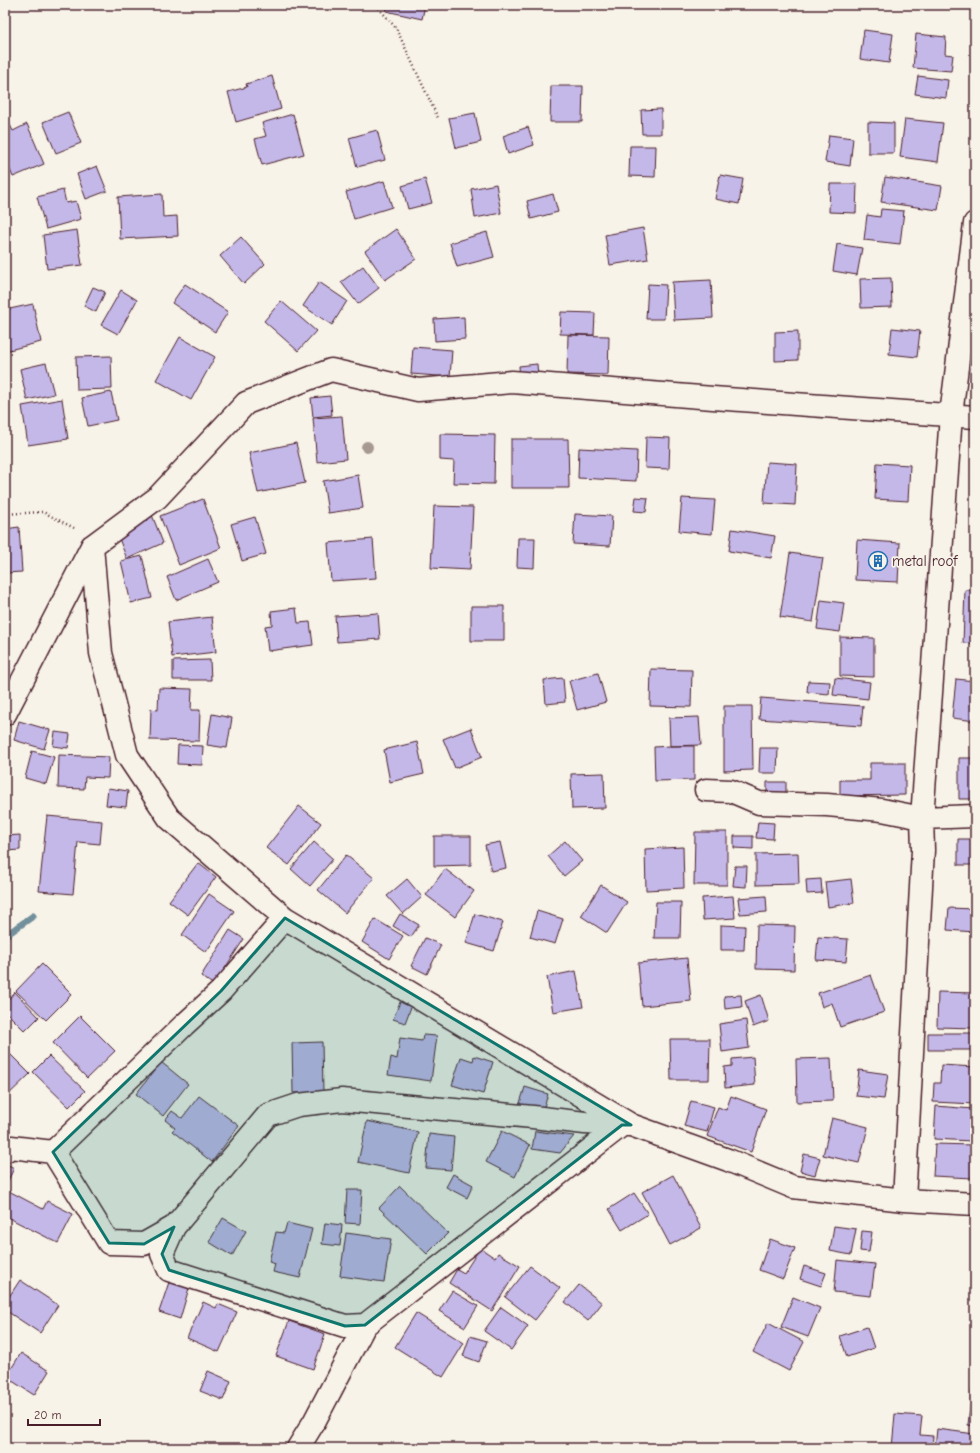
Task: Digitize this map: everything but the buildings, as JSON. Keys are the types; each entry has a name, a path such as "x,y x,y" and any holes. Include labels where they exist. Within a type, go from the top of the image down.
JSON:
{"street":[{"path":"904,1200 922,850 922,818 951,415 975,223"},
{"path":"5,714 86,538 158,498 246,403 332,370 418,390 512,382 975,417"},
{"path":"86,538 101,653 128,755 169,818 285,918 626,1125 728,1160 793,1187 904,1200 975,1204"},
{"path":"706,790 731,791 759,803 835,806 882,810 922,818 975,816"},
{"path":"52,1152 221,991 285,918"},
{"path":"365,1325 345,1326 169,1270 162,1254 174,1227 268,1115 298,1105 342,1100 584,1123 626,1125"},
{"path":"298,1448 314,1422 365,1325 626,1125"},
{"path":"5,1151 11,1147 52,1152"},
{"path":"52,1152 109,1243 144,1244 174,1227"}],"path":[{"path":"376,5 396,28 438,118"},
{"path":"5,514 43,512 86,538"}],"highlighted area":[{"path":"285,918 631,1125 622,1125 365,1325 345,1326 169,1270 162,1254 174,1227 144,1244 109,1243 53,1152 221,991"}],"waterway":[{"path":"5,936 33,916"}],"place":[{"name":"metal roof","path":"878,561"}]}
